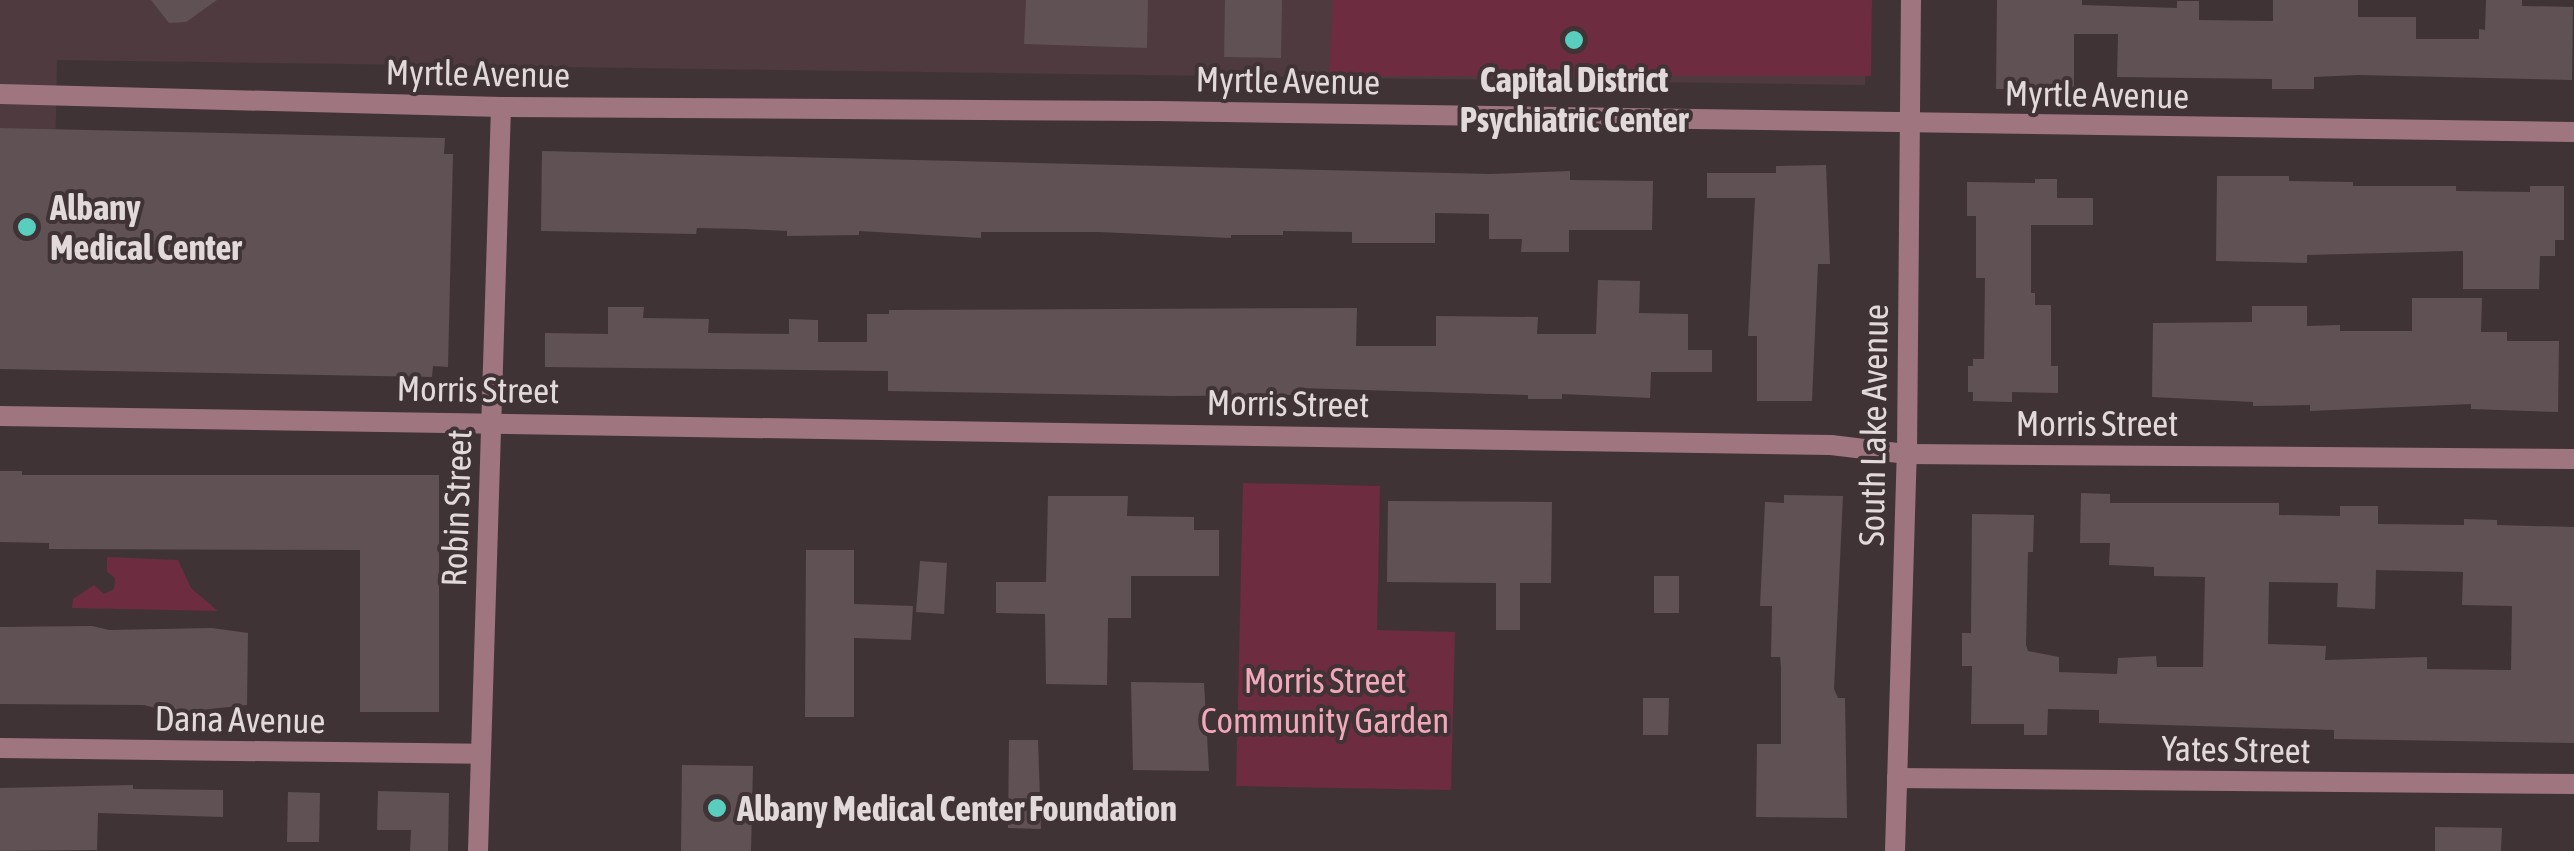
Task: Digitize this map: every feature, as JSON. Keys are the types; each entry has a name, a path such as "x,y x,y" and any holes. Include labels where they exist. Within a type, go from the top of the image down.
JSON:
{"street":[{"name":"South Lake Avenue","path":"1895,851 1907,454 1911,0"},
{"name":"Myrtle Avenue","path":"0,94 501,107 1174,111 2574,132"},
{"name":"Robin Street","path":"478,851 501,107"},
{"name":"Morris Street","path":"0,416 1831,445 1907,454 2574,459"},
{"name":"Dana Avenue","path":"0,748 480,754"},
{"name":"Yates Street","path":"1897,778 2574,784"}],"shaded area":[{"name":"Albany Medical Center","path":"0,0 1867,0 1865,85 57,60 52,328 0,328"}],"green space":[{"name":"Capital District Psychiatric Center","path":"1333,0 1872,0 1871,76 1329,76"},
{"name":"Morris Street Community Garden","path":"1243,483 1380,486 1377,630 1455,632 1451,790 1236,786"},
{"path":"107,557 178,560 191,588 218,611 72,608 73,599 94,585 104,594 114,589 115,578 107,572"}],"building":[{"path":"151,0 217,0 186,22 169,23"},
{"path":"1026,0 1148,0 1147,48 1024,44"},
{"path":"1225,0 1282,0 1281,58 1224,57"},
{"path":"1997,0 2082,0 2082,5 2177,8 2177,1 2199,1 2199,20 2273,21 2273,0 2358,0 2358,17 2416,17 2416,39 2479,39 2479,29 2485,30 2486,0 2522,0 2522,6 2573,7 2572,80 2358,75 2314,77 2314,89 2272,89 2272,79 2117,77 2118,34 2074,34 2074,89 1996,89"},
{"path":"0,128 445,138 444,154 453,154 448,367 433,366 432,377 0,369"},
{"path":"542,151 1490,174 1570,171 1570,180 1653,181 1652,230 1569,230 1569,252 1521,252 1522,239 1489,239 1489,214 1435,213 1435,243 1352,243 1352,232 1283,231 1283,235 1231,238 981,232 981,238 859,231 859,235 787,236 787,231 697,228 696,234 541,231"},
{"path":"1826,165 1830,264 1818,264 1812,401 1757,401 1757,336 1748,336 1755,198 1707,198 1707,173 1776,173 1776,166"},
{"path":"2217,176 2289,176 2289,181 2353,182 2353,186 2456,186 2456,191 2530,192 2530,186 2564,186 2564,240 2555,240 2555,256 2540,256 2539,289 2463,289 2463,251 2307,255 2307,263 2216,261"},
{"path":"2035,179 2057,179 2057,198 2093,198 2093,225 2031,225 2031,293 2035,293 2035,305 2051,305 2051,366 2058,366 2058,393 2012,392 2012,402 1973,401 1973,392 1968,392 1968,366 1973,366 1973,359 1984,359 1985,278 1976,278 1976,216 1967,216 1967,182 2035,183"},
{"path":"1598,280 1640,281 1639,313 1688,314 1688,350 1712,350 1712,372 1651,372 1650,398 1562,394 1562,399 1528,399 1528,395 1299,388 1298,395 1171,396 888,391 888,371 545,367 545,333 608,334 608,307 644,307 643,318 709,319 708,333 789,334 789,319 818,320 818,342 867,342 867,314 889,314 889,310 1357,308 1356,346 1436,346 1436,316 1538,317 1537,334 1596,334"},
{"path":"2412,298 2482,298 2481,332 2507,332 2507,341 2559,341 2558,412 2471,409 2471,404 2310,411 2310,405 2253,406 2253,402 2152,397 2153,323 2252,322 2252,306 2307,306 2307,326 2340,325 2340,331 2412,331"},
{"path":"0,471 22,471 22,475 439,475 439,712 360,712 360,550 49,549 49,543 0,542"},
{"path":"2081,493 2110,494 2110,503 2279,503 2279,515 2340,516 2340,506 2378,506 2378,524 2464,525 2464,519 2497,520 2497,525 2574,527 2574,743 2334,739 2334,730 2099,723 2099,710 2048,709 2047,735 2024,735 2024,724 1971,724 1972,666 1962,666 1962,633 1971,633 1972,514 2034,515 2033,552 2028,552 2026,645 2028,651 2059,657 2059,672 2117,674 2118,658 2156,656 2157,667 2203,667 2205,577 2154,576 2154,567 2109,565 2110,543 2080,543","holes":["2376,570 2463,572 2462,605 2512,606 2511,670 2427,669 2427,657 2325,660 2326,646 2268,644 2269,582 2338,583 2337,607 2375,609"]},
{"path":"1784,495 1843,496 1834,689 1838,698 1845,698 1847,818 1756,817 1757,744 1781,744 1780,657 1771,657 1772,606 1760,606 1765,502 1784,503"},
{"path":"1048,496 1128,496 1127,516 1194,517 1194,530 1219,530 1219,576 1131,576 1131,618 1108,618 1107,685 1046,684 1045,614 996,613 996,582 1046,582"},
{"path":"1388,501 1552,502 1551,583 1520,583 1520,630 1496,630 1496,583 1387,582"},
{"path":"806,550 854,550 854,604 913,606 911,640 854,638 854,717 805,717"},
{"path":"920,561 947,563 944,614 916,612"},
{"path":"1654,576 1679,576 1679,613 1654,613"},
{"path":"92,626 109,630 212,628 248,633 247,705 174,713 144,705 0,704 0,627"},
{"path":"1131,682 1204,683 1209,771 1133,770"},
{"path":"1643,698 1669,698 1668,735 1643,735"},
{"path":"1009,740 1038,740 1041,829 1008,828"},
{"name":"Albany Medical Center Foundation","path":"682,765 753,766 751,851 681,851"},
{"path":"133,785 133,789 223,790 223,817 98,813 97,850 0,851 0,788"},
{"path":"378,791 449,793 448,851 410,851 411,830 377,830"},
{"path":"288,792 320,793 319,842 287,842"},
{"path":"2435,827 2502,828 2501,851 2435,851"}],"place":[{"name":"Capital District Psychiatric Center","path":"1574,40"},
{"name":"Albany Medical Center","path":"27,227"},
{"name":"Albany Medical Center Foundation","path":"717,808"}]}
